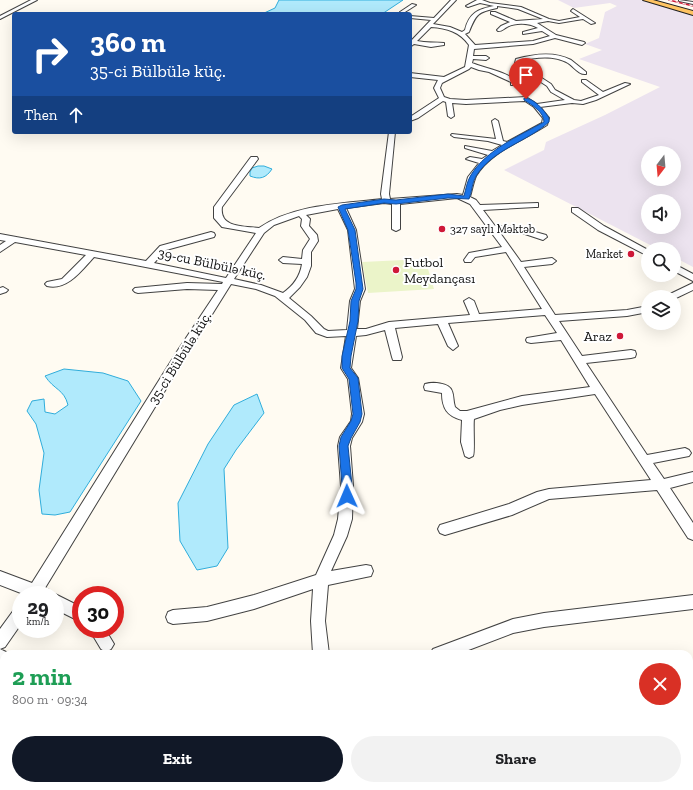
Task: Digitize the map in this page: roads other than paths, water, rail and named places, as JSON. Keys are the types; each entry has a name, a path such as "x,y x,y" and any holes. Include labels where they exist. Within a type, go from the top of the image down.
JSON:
{"main road":[{"path":"646,0 693,13"}],"street":[{"path":"0,18 35,0"},
{"path":"412,41 454,0"},
{"path":"545,0 551,0"},
{"path":"681,0 693,3"},
{"path":"468,6 479,1 502,5 533,13 548,20 559,22 585,17"},
{"path":"402,12 414,5"},
{"path":"463,33 467,31 469,22 480,10 489,10 502,5"},
{"path":"445,8 453,10"},
{"path":"572,10 593,23"},
{"path":"493,13 515,23"},
{"path":"412,18 434,19"},
{"path":"500,30 507,25 515,23 548,20"},
{"path":"532,22 554,36 582,43"},
{"path":"430,25 448,24 463,33 470,44 470,64 462,71 444,79 438,85 439,93 442,98 449,101 488,102 526,96 546,118 546,122 494,154 485,162 473,176 466,198 477,208 508,249 578,360 660,485 689,522 693,534"},
{"path":"525,33 542,29"},
{"path":"470,44 519,44 547,39 554,36"},
{"path":"470,44 490,39"},
{"path":"412,42 431,46 442,44"},
{"path":"519,44 543,57"},
{"path":"470,57 486,58"},
{"path":"584,73 565,59 543,57 520,59 518,63 549,85 553,91 581,104 627,84"},
{"path":"470,64 481,69 489,69 498,75 509,78 515,82 513,84"},
{"path":"428,69 429,76"},
{"path":"412,75 444,79"},
{"path":"584,81 603,95"},
{"path":"412,118 442,98"},
{"path":"449,101 451,116"},
{"path":"536,106 572,101"},
{"path":"495,121 500,141"},
{"path":"384,201 386,200 385,194 392,134"},
{"path":"454,135 500,141 508,145"},
{"path":"467,147 494,154"},
{"path":"254,159 218,207 216,212 220,222 225,225 261,231"},
{"path":"470,159 485,162"},
{"name":"35-ci Bülbülə küç.","path":"43,586 182,353 261,231 270,224 301,214 342,207 384,201 396,202 448,196 466,198"},
{"path":"396,202 396,229"},
{"path":"477,208 534,205"},
{"path":"321,650 318,621 321,580 340,536 345,518 347,486 344,446 346,437 356,422 358,414 353,378 346,368 355,301 360,289 360,283 352,230 342,207"},
{"path":"576,210 601,228 641,249"},
{"path":"283,298 292,292 306,269 307,251 313,245 314,238 312,233 305,226 306,219 301,214"},
{"path":"493,228 514,228 543,237"},
{"path":"148,264 163,248 211,235"},
{"name":"39-cu Bülbülə küç.","path":"0,237 93,253 148,264 227,284 270,291 283,298 308,318 323,333 351,334 366,332 389,325 476,318 627,313 641,310"},
{"path":"0,249 14,239"},
{"path":"468,260 472,255 508,249"},
{"path":"50,284 70,277 93,253"},
{"path":"283,260 307,262"},
{"path":"518,265 552,261"},
{"path":"681,271 693,278"},
{"path":"138,290 227,284"},
{"path":"681,292 693,286"},
{"path":"469,301 476,318"},
{"path":"442,321 453,346"},
{"path":"389,325 396,357"},
{"path":"531,340 563,336"},
{"path":"578,360 631,354"},
{"path":"429,387 443,388 446,390 448,404 452,410 458,414 468,416 509,403 598,390"},
{"path":"468,416 467,442 469,453"},
{"path":"644,460 685,453"},
{"path":"445,529 512,509 549,494 660,485 693,477"},
{"path":"172,617 207,614 254,602 321,580 366,571"},
{"path":"0,578 19,586"},
{"path":"448,650 494,632 527,623 693,602"},
{"path":"0,642 12,625"},
{"path":"102,638 106,644"}],"water":[{"path":"279,0 403,0 385,12 266,12 275,8"},
{"path":"264,166 272,169 265,176 260,178 250,176 252,168"},
{"path":"64,369 103,373 128,381 141,401 70,512 55,515 42,514 39,490 44,453 36,424 27,411 32,401 44,399 45,412 55,414 68,405 61,392 48,381 45,376"},
{"path":"257,394 264,413 236,450 224,469 228,548 217,566 197,570 180,541 178,503 208,444 234,405"}],"railway":[{"path":"669,0 693,6"}],"place":[{"name":"327 saylı Məktəb","path":"442,229"},
{"name":"Market","path":"631,254"},
{"name":"Futbol Meydançası","path":"396,270"},
{"name":"Araz","path":"620,336"}]}
